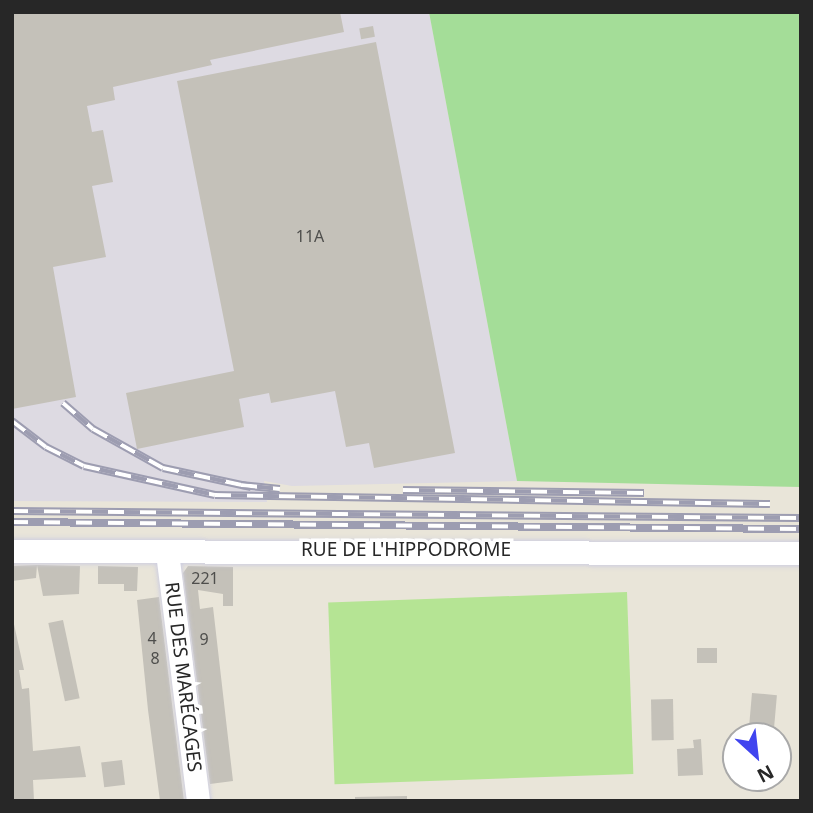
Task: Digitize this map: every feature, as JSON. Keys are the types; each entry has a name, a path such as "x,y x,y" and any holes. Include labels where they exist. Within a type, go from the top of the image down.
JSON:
{"street":[{"name":"RUE DE L'HIPPODROME","path":"12,551 167,552 344,548 801,553"},
{"name":"RUE DES MARÉCAGES","path":"167,552 198,801"}],"shaded area":[{"path":"12,12 429,12 517,481 292,486 264,481 267,502 12,501"}],"green space":[{"path":"429,12 801,12 801,487 517,481"},
{"path":"627,592 633,774 335,784 328,602"}],"building":[{"path":"12,12 340,12 344,32 210,60 212,65 113,87 115,100 87,106 92,132 103,130 113,182 92,186 106,257 53,267 76,397 12,409"},
{"path":"373,26 375,37 361,39 359,28"},
{"path":"376,42 455,453 374,468 369,443 346,447 335,391 271,403 269,393 239,399 244,427 137,449 126,393 234,371 177,81"},
{"path":"37,565 36,578 12,581 12,566"},
{"path":"37,565 80,566 79,594 43,596"},
{"path":"98,566 138,567 137,591 124,591 124,584 98,584"},
{"path":"188,566 233,567 233,606 223,606 223,594 198,590 200,609 213,607 233,781 210,784 183,573"},
{"path":"159,597 184,801 160,801 148,710 137,600"},
{"path":"12,615 24,670 19,670 22,689 29,688 33,751 80,746 86,777 33,780 34,801 14,801"},
{"path":"63,620 80,698 65,701 48,623"},
{"path":"697,648 717,648 717,663 697,663"},
{"path":"752,693 777,695 775,722 749,722"},
{"path":"651,699 673,699 674,740 652,740"},
{"path":"701,739 703,775 678,776 677,749 694,748 693,740"},
{"path":"122,760 125,785 104,787 101,763"},
{"path":"407,796 407,801 355,801 355,797"}],"railway":[{"path":"63,403 93,429 163,468 251,487"},
{"path":"12,421 46,447 84,466 215,495 770,504"},
{"path":"241,485 280,489"},
{"path":"403,490 644,493"},
{"path":"12,511 801,518"},
{"path":"12,522 801,529"}]}
